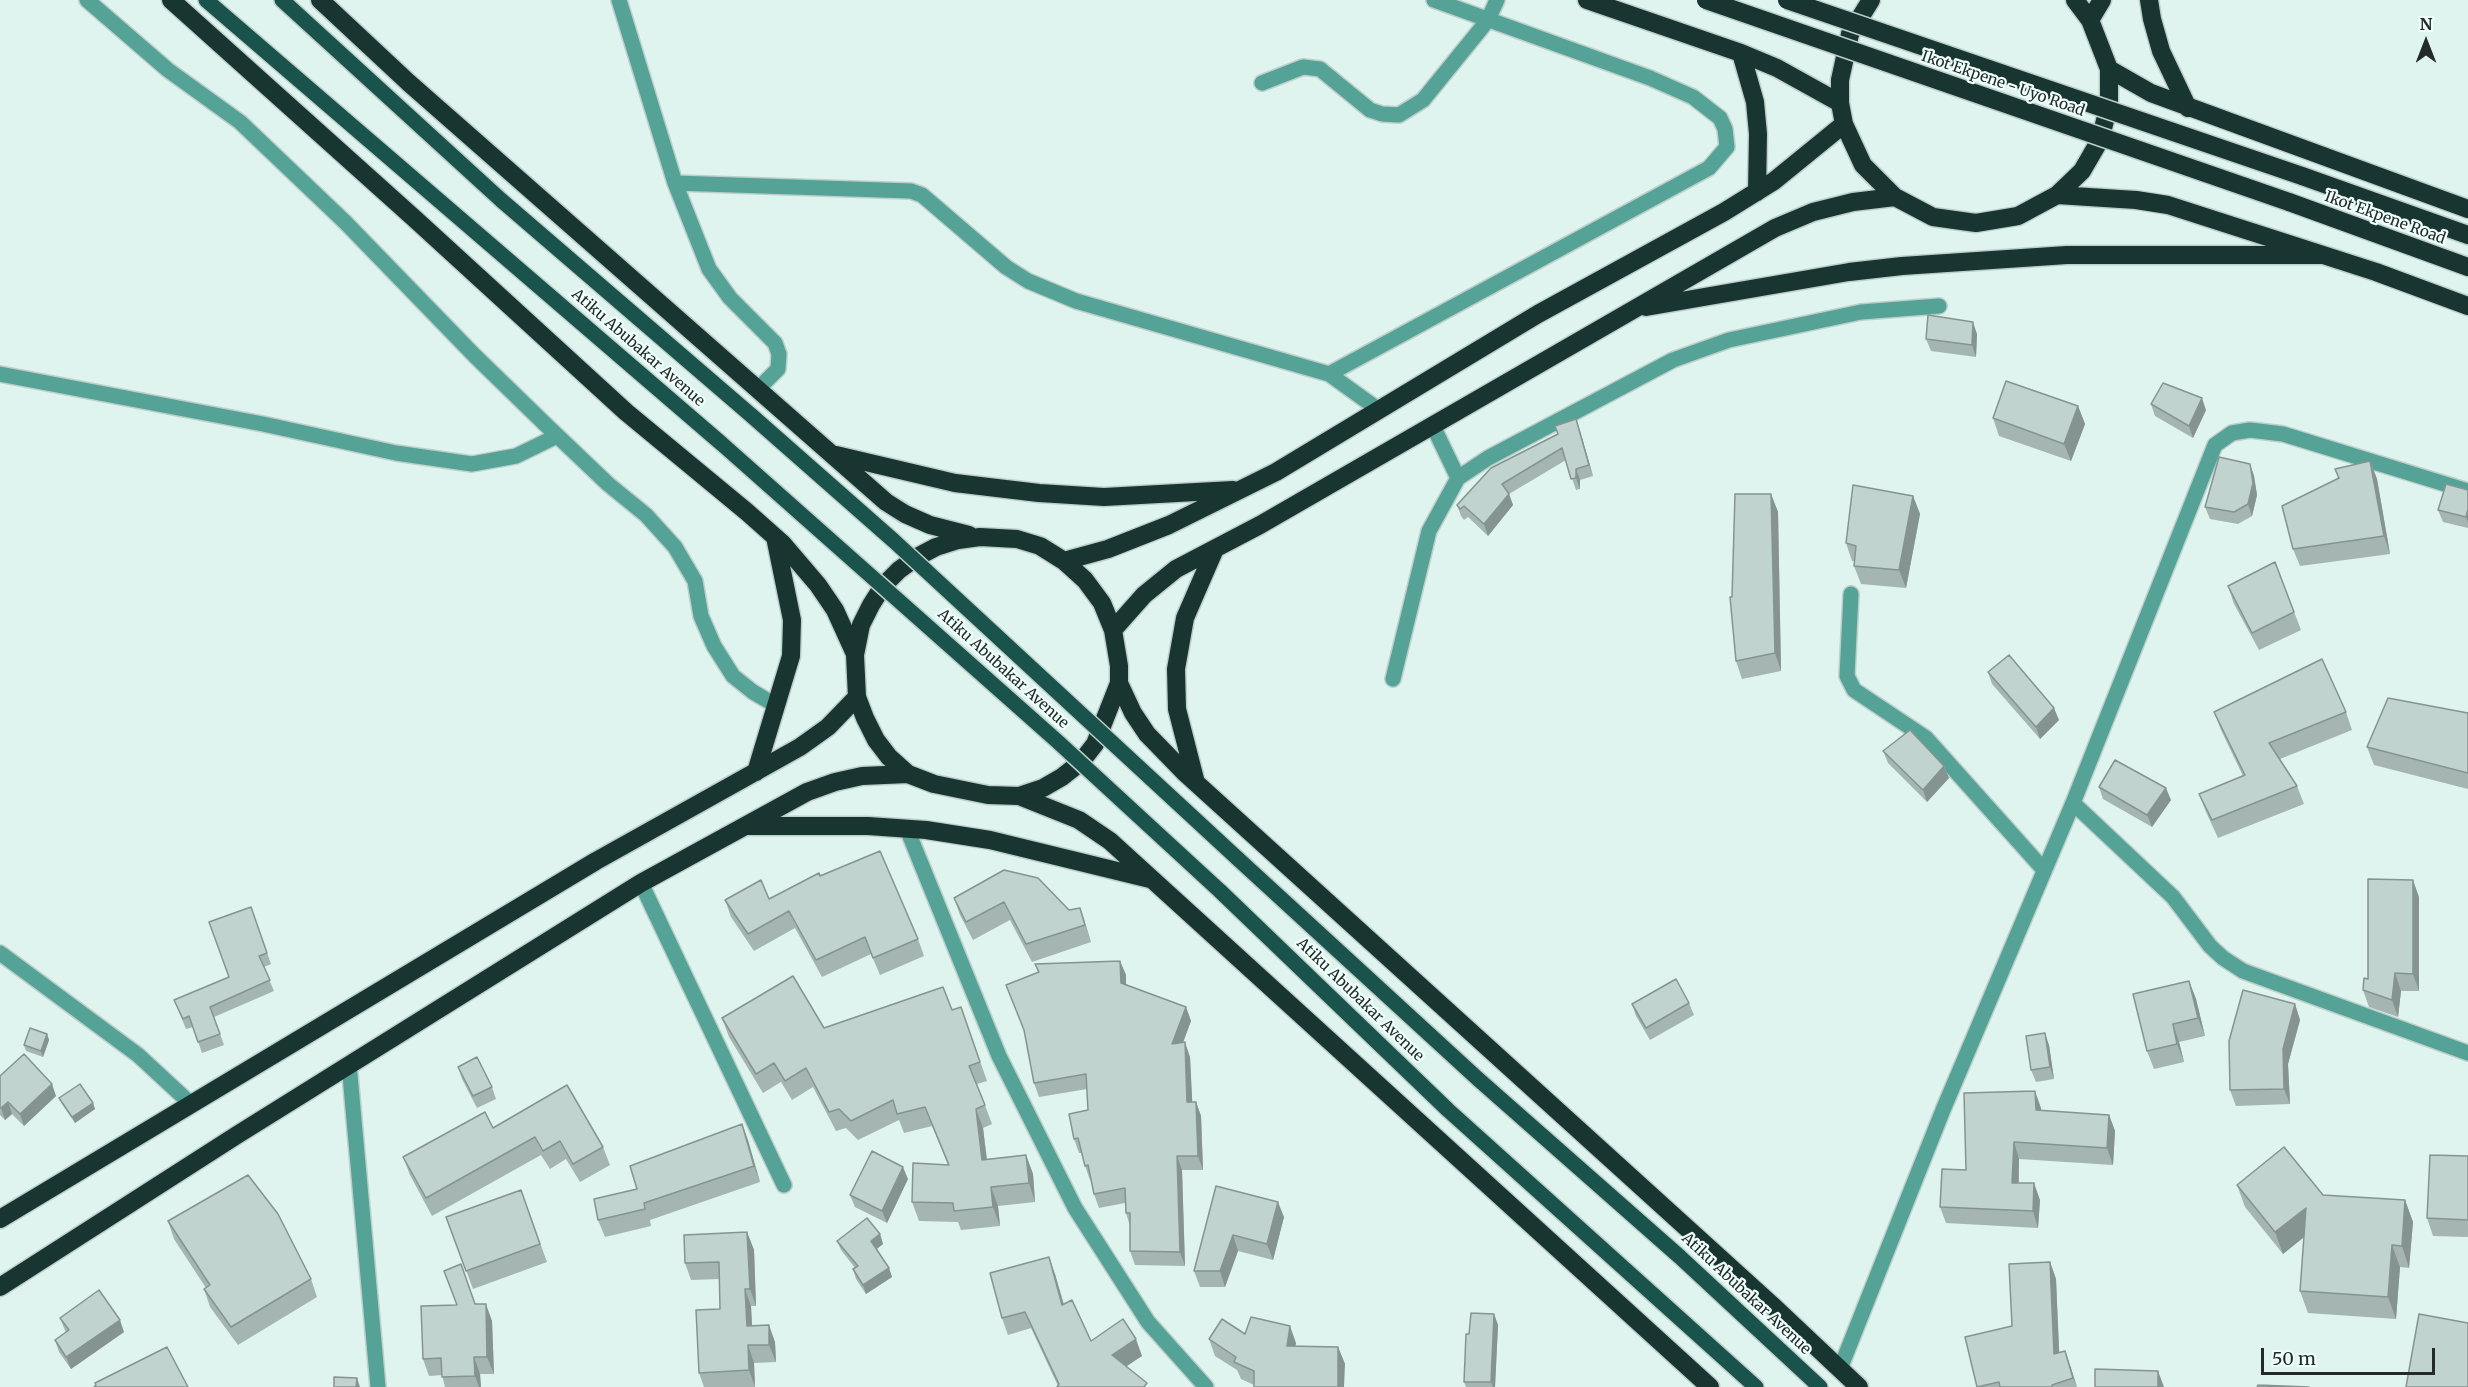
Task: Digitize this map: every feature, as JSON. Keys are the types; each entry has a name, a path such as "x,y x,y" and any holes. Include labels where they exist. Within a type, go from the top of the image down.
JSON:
{"highway":[{"path":"171,0 416,219 626,412 775,537 818,585 835,610 855,655"},
{"path":"320,0 409,83 759,388 886,502 905,514 952,533 1017,539 1040,546 1064,561 1085,580 1102,603 1113,630 1119,666 1119,683 1095,744 1081,762 1043,788 1019,796"},
{"path":"1587,0 1741,53 1777,68 1840,104"},
{"name":"Ikot Ekpene - Uyo Road","path":"1706,0 2289,202"},
{"name":"Ikot Ekpene - Uyo Road","path":"1787,0 2302,176"},
{"path":"1871,0 1850,34 1840,80 1840,104 1844,124 1863,165 1895,197 1933,216 1976,223 2018,216 2057,195 2082,171 2100,140 2109,105 2109,69 2090,20 2075,0"},
{"path":"2090,20 2102,0"},
{"path":"2149,0 2161,51 2188,108"},
{"path":"1741,53 1755,102 1758,134 1756,192"},
{"path":"2109,69 2151,93 2188,108 2468,209"},
{"path":"1064,561 1108,549 1168,525 1276,472 1538,315 1774,181 1844,124"},
{"name":"Ikot Ekpene Road","path":"2302,176 2468,235"},
{"path":"2057,195 2136,200 2168,205 2323,255 2468,306"},
{"path":"1113,630 1159,582 1176,569 1433,426 1775,228 1813,212 1853,202 1895,197"},
{"name":"Ikot Ekpene Road","path":"2289,202 2468,267"},
{"path":"1632,309 1849,272 1902,266 2067,255 2323,255"},
{"path":"834,455 956,483 1039,493 1104,497 1241,489"},
{"path":"756,772 791,656 792,620 775,537"},
{"path":"980,537 958,540 936,547 898,570 883,586 861,625 855,655 857,697 876,740 889,757 908,774 934,784 988,795 1019,796 1079,820 1110,841 1710,1387"},
{"path":"1196,783 1177,710 1176,669 1185,618 1215,549"},
{"path":"1119,683 1146,734 1244,829 1411,976 1859,1387"},
{"path":"0,1219 597,861 800,747 828,727 857,697"},
{"path":"0,1287 349,1064 641,883 807,792 862,776 908,774"},
{"path":"747,826 907,829 990,840 1153,880"}],"main road":[{"name":"Atiku Abubakar Avenue","path":"206,0 722,444 1057,741 1220,891 1448,1110 1756,1387"},
{"name":"Atiku Abubakar Avenue","path":"282,0 501,200 894,541 1478,1079 1680,1257 1820,1387"}],"street":[{"path":"87,0 168,70 240,122 345,222 475,356 557,436 608,484 646,515 675,548 695,581 701,616 714,646 733,676 753,692 777,706"},
{"path":"620,0 675,183 709,269 730,298 775,343 779,354 778,369 759,388"},
{"path":"1329,374 1709,168 1727,147 1725,129 1720,118 1694,97 1650,78 1434,0"},
{"path":"1262,83 1303,67 1320,69 1370,110 1382,114 1400,115 1423,100 1488,20 1497,0"},
{"path":"675,183 910,191 922,195 1006,267 1028,280 1076,301 1329,374 1379,410"},
{"path":"1392,679 1429,531 1458,478 1488,458 1672,360 1729,340 1861,312 1939,306"},
{"path":"0,374 263,424 396,453 472,464 516,456 557,436"},
{"path":"1433,426 1458,478"},
{"path":"1840,1370 1943,1110 2073,803 2215,445 2232,433 2250,430 2283,434 2468,491"},
{"path":"1851,594 1847,676 1854,690 1926,738 2044,870"},
{"path":"2073,803 2173,897 2210,946 2223,958 2244,971 2468,1053"},
{"path":"907,829 999,1056 1075,1208 1148,1322 1206,1387"},
{"path":"641,883 784,1185"},
{"path":"0,953 138,1055 191,1104"},
{"path":"349,1064 378,1387"}],"building":[{"path":"1928,315 1973,322 1972,345 1926,339"},
{"path":"2006,381 2078,406 2064,444 1993,418"},
{"path":"2163,383 2202,398 2189,426 2151,404"},
{"path":"1576,419 1589,465 1576,469 1576,478 1571,479 1562,448 1502,484 1509,494 1484,524 1464,506 1460,509 1457,505 1491,468 1558,434 1555,426"},
{"path":"2219,457 2250,464 2253,483 2248,504 2234,512 2205,507"},
{"path":"2370,461 2384,536 2293,549 2282,506 2339,478 2335,469"},
{"path":"2446,484 2468,490 2466,517 2438,510"},
{"path":"1853,485 1913,496 1899,570 1854,566 1856,546 1846,543"},
{"path":"1735,494 1771,494 1775,653 1736,661 1730,597 1732,597"},
{"path":"2275,562 2294,612 2252,633 2228,586"},
{"path":"2009,655 2054,708 2036,727 1988,672"},
{"path":"2322,659 2346,712 2269,743 2297,786 2212,820 2199,794 2245,775 2214,712"},
{"path":"2388,698 2468,713 2468,773 2367,747"},
{"path":"1910,730 1944,766 1923,790 1883,751"},
{"path":"2115,760 2166,788 2147,815 2099,787"},
{"path":"880,851 918,939 873,958 865,937 816,960 789,911 748,934 725,900 761,880 769,899 819,873 820,876"},
{"path":"1004,870 1038,878 1069,910 1080,908 1085,925 1026,944 1004,902 966,922 954,898"},
{"path":"2368,879 2413,880 2413,974 2395,973 2392,1000 2363,990 2364,978 2368,979"},
{"path":"251,907 267,953 259,956 270,980 210,1007 220,1034 198,1042 189,1016 183,1019 174,1000 229,977 209,922"},
{"path":"1120,961 1121,983 1186,1007 1172,1044 1185,1042 1187,1102 1196,1102 1198,1156 1177,1156 1180,1252 1130,1251 1130,1213 1126,1213 1125,1188 1094,1194 1088,1165 1085,1166 1078,1138 1074,1139 1069,1114 1088,1110 1086,1074 1034,1083 1024,1030 1006,985 1039,972 1035,964"},
{"path":"793,976 824,1028 943,987 952,1010 961,1007 980,1062 969,1066 985,1105 976,1109 982,1160 1026,1155 1029,1183 991,1187 993,1207 954,1211 953,1203 912,1202 913,1163 949,1165 925,1107 897,1114 893,1100 851,1121 839,1109 829,1112 806,1068 785,1081 774,1063 756,1074 722,1018"},
{"path":"1676,979 1689,1003 1646,1028 1632,1004"},
{"path":"2189,981 2198,1018 2173,1024 2177,1044 2147,1051 2133,994"},
{"path":"2243,990 2295,1004 2283,1049 2284,1089 2230,1090 2229,1041"},
{"path":"30,1028 47,1034 41,1051 24,1045"},
{"path":"2045,1033 2050,1067 2031,1070 2026,1036"},
{"path":"24,1054 52,1084 20,1114 8,1102 0,1108 0,1076"},
{"path":"477,1057 492,1087 473,1096 458,1067"},
{"path":"80,1084 93,1103 72,1117 59,1098"},
{"path":"567,1085 603,1147 573,1164 560,1141 543,1151 535,1137 426,1198 403,1157 485,1112 493,1128"},
{"path":"2035,1091 2036,1110 2109,1115 2107,1148 2014,1142 2012,1183 2034,1183 2033,1211 1940,1207 1942,1169 1966,1170 1964,1093"},
{"path":"742,1124 754,1166 644,1203 645,1209 598,1220 594,1199 637,1189 630,1166"},
{"path":"2284,1147 2323,1195 2405,1200 2402,1246 2392,1245 2388,1297 2300,1291 2306,1208 2275,1232 2237,1185"},
{"path":"872,1151 903,1167 882,1211 850,1195"},
{"path":"2430,1155 2468,1156 2468,1220 2427,1218"},
{"path":"248,1175 278,1214 311,1279 231,1327 204,1289 210,1285 168,1221"},
{"path":"1216,1186 1278,1202 1267,1244 1233,1235 1220,1271 1194,1271"},
{"path":"521,1190 540,1244 466,1271 446,1217"},
{"path":"867,1218 880,1234 871,1241 889,1268 863,1285 853,1269 858,1266 837,1241"},
{"path":"747,1232 750,1289 745,1289 747,1326 769,1325 769,1345 748,1345 749,1370 699,1373 696,1310 720,1309 719,1262 685,1263 684,1235"},
{"path":"1049,1257 1062,1305 1072,1300 1091,1341 1123,1319 1136,1339 1112,1355 1147,1383 1144,1387 1057,1387 1059,1384 1025,1312 1002,1318 990,1273"},
{"path":"2050,1262 2054,1354 2065,1351 2073,1378 2052,1385 2052,1387 2000,1387 1999,1382 1977,1387 1965,1337 2012,1326 2009,1264"},
{"path":"461,1264 475,1304 486,1304 487,1357 474,1357 475,1376 442,1377 441,1358 423,1359 421,1306 457,1305 444,1271"},
{"path":"99,1290 120,1320 66,1357 55,1340 69,1330 60,1318"},
{"path":"1471,1313 1494,1314 1491,1382 1464,1382 1466,1334 1469,1334"},
{"path":"2419,1314 2468,1323 2468,1387 2406,1387"},
{"path":"1251,1317 1290,1326 1287,1346 1338,1347 1338,1387 1254,1387 1254,1371 1234,1362 1236,1357 1209,1339 1222,1319 1245,1334"},
{"path":"167,1347 188,1387 94,1387 95,1383"},
{"path":"2095,1369 2158,1371 2158,1387 2095,1387"},
{"path":"334,1377 357,1378 356,1387 334,1387"},
{"path":"2258,1385 2309,1387 2257,1387"}]}
